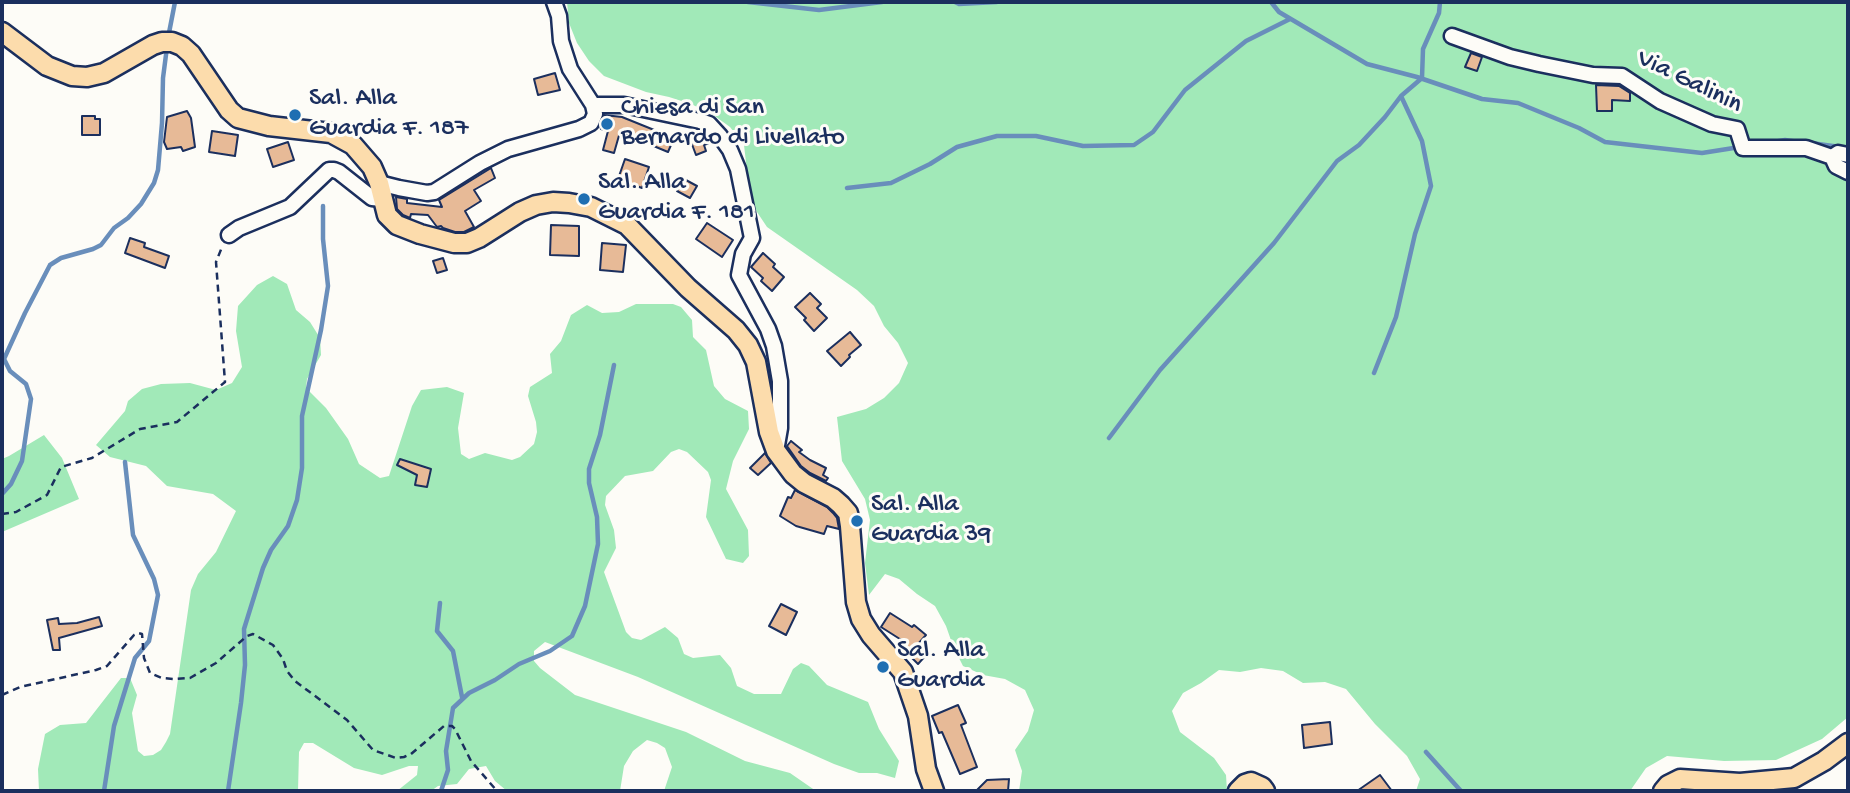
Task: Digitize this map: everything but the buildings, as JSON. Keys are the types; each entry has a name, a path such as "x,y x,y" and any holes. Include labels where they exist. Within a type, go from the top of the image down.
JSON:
{"main road":[{"path":"2,32 47,66 72,76 87,77 104,73 162,42 182,46 191,54 229,110 238,118 269,126 331,133 361,153 372,167 387,215 397,225 419,234 454,243 467,243 520,212 553,202 591,207 627,225 688,288 736,330 748,345 756,362 769,432 776,450 793,474 833,499 848,513 856,602 861,619 903,672 918,716 926,769 934,791"},
{"path":"1663,791 1668,785 1681,779 1741,783 1794,778 1848,743"},
{"path":"1238,791 1251,782 1265,791"}],"street":[{"path":"229,235 239,228 290,207 329,170 339,172 372,198 380,191 399,188 434,192 508,149 579,129 591,123 593,105 570,69 561,41 555,2"},
{"name":"Via Galinin","path":"1452,36 1520,60 1593,75 1622,76 1660,101 1712,124 1737,129 1744,148 1806,148 1832,157 1836,166 1848,172"},
{"path":"593,105 624,105 700,121 709,124 730,150 738,169 752,238 743,254 739,275 768,329 780,382 780,428 776,450"},
{"path":"1832,157 1838,153 1848,155"}],"path":[{"path":"2,514 16,512 47,495 61,467 92,458 140,429 177,422 225,382 216,262 229,235"},
{"path":"2,695 20,687 107,666 134,635 138,634 142,635 144,658 150,673 162,678 190,678 216,663 247,636 253,634 273,645 295,681 347,720 373,750 396,758 404,757 440,728 452,726 471,761 497,791"}],"green space":[{"path":"567,2 1848,2 1848,717 1822,739 1776,760 1724,761 1667,756 1646,768 1630,791 1416,791 1420,779 1407,756 1375,724 1346,689 1325,682 1303,683 1283,671 1261,668 1240,672 1219,670 1183,693 1172,711 1180,732 1214,758 1226,775 1227,791 1019,791 1022,771 1015,750 1028,731 1034,710 1025,690 1005,679 983,675 963,666 935,606 899,579 885,574 869,595 865,563 870,520 865,499 842,461 837,417 866,409 884,398 899,383 908,363 898,343 884,326 874,306 857,290 767,227 755,209 749,188 744,145 730,127 691,104 646,92 604,76 589,61 577,43 569,23"},
{"path":"273,276 287,284 296,310 310,322 320,338 321,355 307,379 306,388 326,408 348,439 359,464 380,478 389,476 412,406 421,390 447,387 464,393 458,428 461,454 469,459 485,453 512,460 520,457 534,444 537,432 528,396 530,387 552,373 550,354 561,341 571,315 587,305 602,313 619,312 636,304 673,304 681,307 692,320 693,337 706,350 714,386 725,399 748,411 749,429 733,461 726,489 748,530 749,556 743,563 726,559 706,517 711,480 708,472 687,452 679,449 671,452 653,471 625,476 606,496 605,505 614,530 616,548 604,572 626,632 632,638 641,640 665,627 678,638 684,654 693,658 720,655 731,668 737,686 754,694 781,694 793,669 801,663 809,666 827,685 868,702 879,729 899,761 895,778 877,773 859,773 834,764 638,677 545,642 534,651 534,661 575,695 686,732 745,761 790,773 816,791 664,791 672,767 665,748 647,740 633,751 624,766 620,791 507,791 495,781 486,766 469,769 457,784 438,786 431,791 397,791 417,775 418,766 409,766 382,775 354,768 313,743 304,743 299,752 298,791 39,791 38,769 45,734 60,725 86,723 121,678 130,678 137,695 132,713 138,751 144,756 153,755 161,750 170,734 191,590 198,574 216,552 236,511 213,494 167,486 146,466 110,457 96,445 125,411 128,401 142,389 161,384 190,383 216,390 232,383 242,367 236,331 238,306 257,285"},
{"path":"44,435 62,458 79,499 2,532 2,459"}],"waterway":[{"path":"168,38 175,2"},
{"path":"748,2 819,10 882,2"},
{"path":"955,2 997,2"},
{"path":"1271,2 1279,12 1367,64 1417,77 1482,99 1518,103 1579,128 1605,142 1702,153 1740,147"},
{"path":"1109,438 1160,370 1274,243 1337,161 1359,145 1401,96 1422,78 1423,49 1439,13 1440,2"},
{"path":"847,188 891,183 957,147 997,136 1036,136 1083,146 1134,145 1153,132 1185,90 1246,41 1290,19"},
{"path":"2,494 11,484 22,461 31,399 26,384 10,371 4,359 50,265 61,258 101,245 114,228 141,204 154,183 158,170 167,47"},
{"path":"1374,373 1396,317 1415,234 1431,186 1422,141 1401,96"},
{"path":"1773,142 1799,142"},
{"path":"1811,143 1840,147"},
{"path":"228,791 245,665 244,629 263,568 271,550 288,526 297,500 302,468 302,416 328,286 323,206"},
{"path":"441,791 448,770 446,751 453,708 469,693 519,664 550,651 572,636 585,606 598,544 597,517 589,483 589,469 600,435 614,365"},
{"path":"104,791 114,726 135,658 149,641 158,595 154,579 133,535 125,462"},
{"path":"440,603 437,631 453,651 462,697"},
{"path":"1426,752 1461,791"}],"place":[{"name":"Sal. Alla Guardia F. 187","path":"295,115"},
{"name":"Chiesa di San Bernardo di Livellato","path":"607,124"},
{"name":"Sal. Alla Guardia F. 181","path":"584,199"},
{"name":"Sal. Alla Guardia 39","path":"857,521"},
{"name":"Sal. Alla Guardia","path":"883,667"}]}
